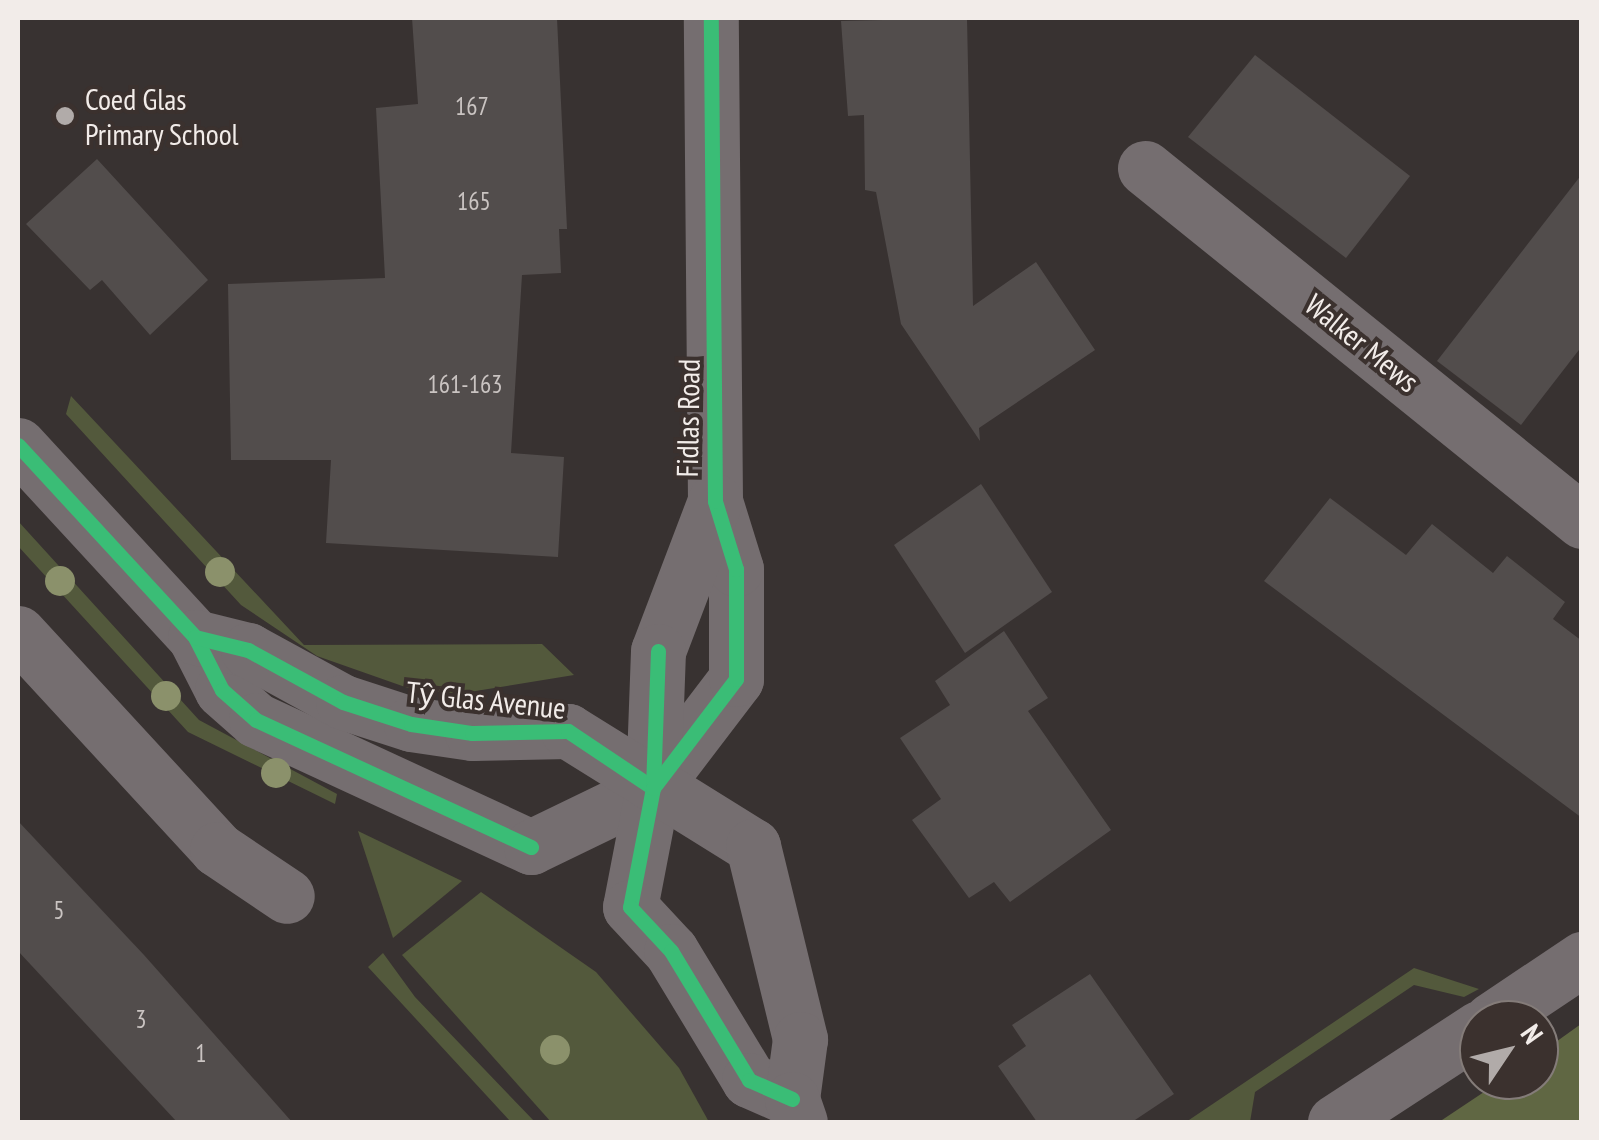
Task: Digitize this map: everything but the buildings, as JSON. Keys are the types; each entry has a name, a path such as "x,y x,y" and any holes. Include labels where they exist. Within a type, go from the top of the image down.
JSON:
{"street":[{"name":"Fidlas Road","path":"653,788 736,679 736,569 715,501 711,18"},
{"name":"Walker Mews","path":"1146,168 1581,519"},
{"path":"18,446 195,637 222,690 256,720 531,847 653,788"},
{"name":"Fidlas Road","path":"715,501 658,651 653,788 630,907 671,951 749,1080 796,1111"},
{"path":"18,634 217,849 287,896"},
{"name":"Tŷ Glas Avenue","path":"195,637 248,650 343,702 412,724 472,733 568,731 653,788"},
{"name":"Fidlas Road","path":"653,788 753,846 800,1040 796,1111"},
{"path":"1521,1000 1582,959"},
{"path":"1334,1122 1459,1041"}],"green space":[{"path":"71,396 304,645 542,644 574,675 457,694 408,688 317,656 241,605 66,414"},
{"path":"18,521 199,720 337,794 335,804 188,732 18,546"},
{"path":"358,831 462,881 393,938"},
{"path":"481,892 596,972 679,1068 709,1122 551,1122 402,955"},
{"path":"383,953 415,997 535,1122 511,1122 368,967"},
{"path":"1414,968 1479,989 1464,997 1414,985 1255,1092 1250,1122 1186,1122"},
{"path":"1581,1024 1581,1122 1439,1122 1472,1100 1559,1100 1559,1040"}],"cycle path":[{"path":"653,788 736,679 736,569 715,501 711,18"},
{"path":"18,445 195,637 222,690 256,720 531,847"},
{"path":"195,637 248,650 343,702 411,724 472,733 568,731 653,788"},
{"path":"658,651 653,788 630,907 671,951 749,1080 792,1099"}],"place":[{"name":"Coed Glas Primary School","path":"65,116"}]}
